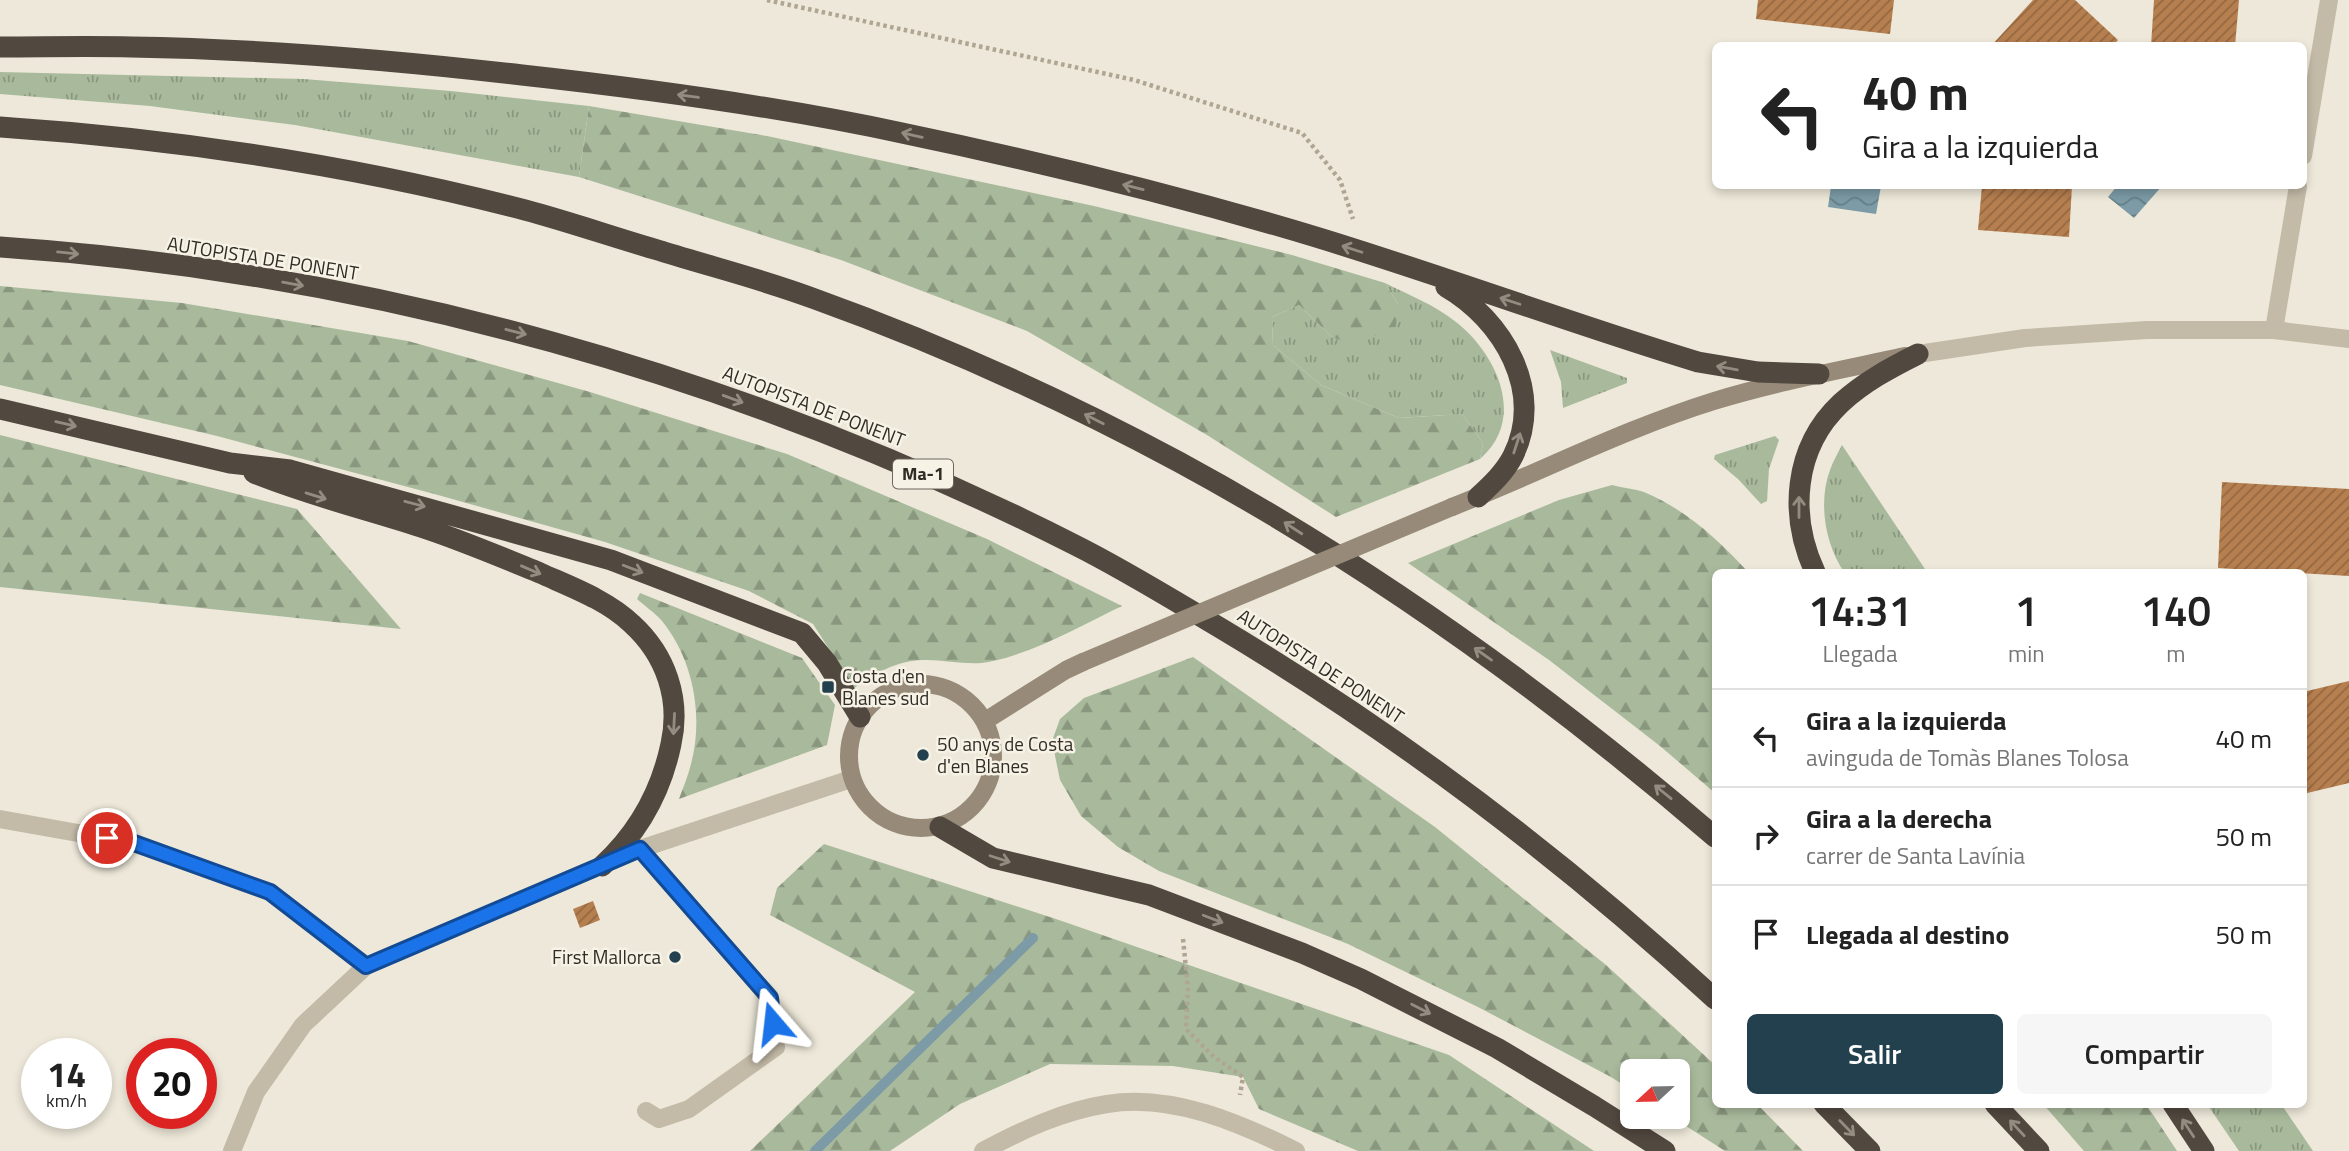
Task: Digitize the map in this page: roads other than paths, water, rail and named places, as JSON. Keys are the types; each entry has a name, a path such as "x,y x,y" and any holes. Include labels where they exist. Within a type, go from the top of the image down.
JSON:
{"highway":[{"path":"0,47 132,47 354,58 595,83 716,99 898,132 1181,200 1364,253 1698,362 1758,372 1819,374"},
{"path":"0,127 131,138 228,150 326,167 525,210 811,297 901,332 1088,416 1178,462 1277,518 1420,610 1516,678 1593,735 1712,834"},
{"name":"AUTOPISTA DE PONENT","path":"0,247 110,257 292,283 460,318 559,343 674,378 774,414 981,499 1078,546 1258,650 1350,709 1435,768 1520,833 1604,901 1712,996"},
{"path":"1417,270 1460,295 1499,333 1513,358 1522,385 1520,437 1497,478 1478,497"},
{"path":"1814,569 1800,531 1798,506 1802,470 1808,453 1826,420 1839,405 1882,372 1918,354"},
{"path":"0,408 230,463 290,470 611,560 803,633 827,663 860,716"},
{"path":"230,463 286,486 423,528 506,559 596,599 632,624 657,654 671,683 674,733 668,762 644,817 621,848 602,866"},
{"path":"940,827 993,858 1149,895 1302,953 1420,1008 1497,1048 1665,1151"},
{"path":"1828,1108 1870,1151"},
{"path":"1999,1108 2039,1151"},
{"path":"2176,1108 2204,1151"}],"street":[{"path":"2307,132 2329,0"},
{"path":"2274,330 2298,189"},
{"path":"985,721 1083,662 1589,449 1713,402 1819,374 1918,354 2063,334 2147,330 2274,330 2349,339"},
{"path":"923,683 948,688 969,701 985,721 992,741 993,764 988,785 976,803 960,818 940,827 918,829 897,825 877,814 861,799 851,779 848,757 851,736 860,716 877,698 899,686 923,683"},
{"path":"232,1151 256,1091 303,1025 366,966 640,849 851,779"},
{"path":"0,819 134,843 270,892 366,966"},
{"path":"640,849 770,998 776,1047 689,1109 659,1119 646,1111"},
{"path":"983,1151 1042,1122 1109,1103 1166,1104 1231,1123 1296,1151"}],"water":[{"path":"1831,189 1880,189 1876,214 1828,207"},
{"path":"2115,189 2159,189 2134,218 2108,197"}],"waterway":[{"path":"815,1151 1033,938"}],"place":[{"name":"Costa d'en Blanes sud","path":"828,687"},
{"name":"50 anys de Costa d'en Blanes","path":"923,755"},
{"name":"First Mallorca","path":"675,957"}]}
